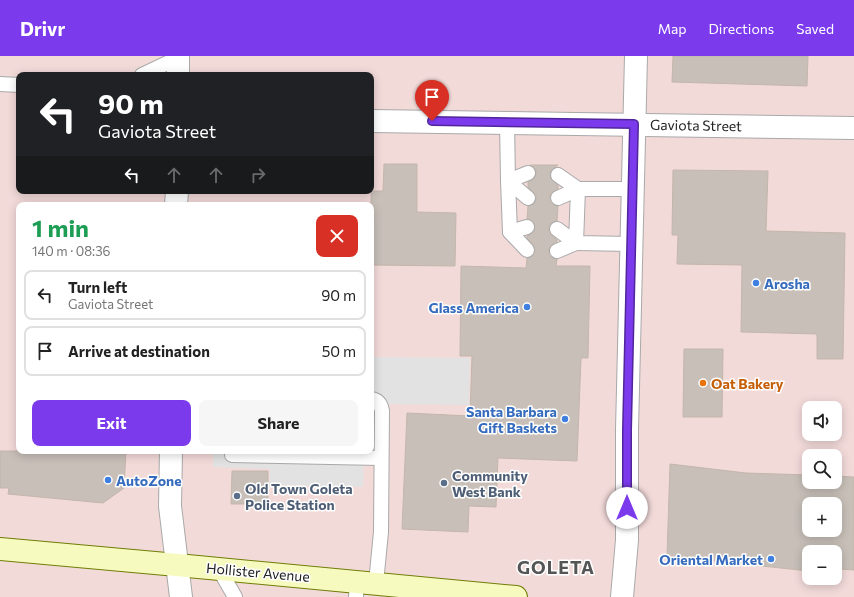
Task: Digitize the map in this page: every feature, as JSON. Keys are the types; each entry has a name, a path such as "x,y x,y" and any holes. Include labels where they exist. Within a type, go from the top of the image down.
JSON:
{"main road":[{"name":"Hollister Avenue","path":"0,549 219,569 363,587 516,597"}],"street":[{"path":"622,597 627,540 627,430 636,56"},
{"name":"Gaviota Street","path":"374,121 854,128"},
{"path":"171,454 170,506 181,597"}],"lane":[{"path":"151,72 178,63"},
{"path":"0,84 16,86"},
{"path":"507,122 510,232 527,250"},
{"path":"508,181 528,173"},
{"path":"558,175 578,190"},
{"path":"508,181 528,198"},
{"path":"558,198 578,190 632,190"},
{"path":"576,243 578,190"},
{"path":"510,232 527,227"},
{"path":"557,229 576,243"},
{"path":"557,251 576,243 632,244"},
{"path":"363,587 381,532 382,411 381,406 378,402 374,400"},
{"path":"232,455 381,458"},
{"path":"219,569 235,597"}],"shaded area":[{"path":"0,56 854,56 854,597 0,597"},
{"path":"374,357 470,358 469,405 374,404"},
{"path":"213,454 364,454 363,487 269,485 270,469 213,467"}],"building":[{"path":"673,56 808,56 807,86 672,82"},
{"path":"384,164 417,164 417,212 456,213 455,266 374,265 374,202 371,202 371,194 374,194 374,191 383,191"},
{"path":"530,165 558,165 551,170 550,174 551,179 558,185 558,189 551,193 550,202 553,205 558,206 557,221 550,224 549,228 549,233 557,240 557,242 550,246 549,255 552,258 557,259 556,266 590,266 588,358 581,358 577,461 498,458 496,507 469,506 468,532 402,529 407,413 470,416 472,356 460,356 461,266 526,268 527,258 533,256 535,252 533,244 527,238 527,236 533,233 535,229 533,221 527,219 528,206 534,204 536,199 536,195 528,187 528,182 534,179 536,174 536,170"},
{"path":"673,170 768,171 766,231 845,233 843,359 817,359 817,334 741,332 742,265 677,264 678,235 672,235"},
{"path":"684,349 723,349 722,417 683,417"},
{"path":"0,451 16,451 16,454 126,454 124,488 103,503 8,494 9,488 0,488"},
{"path":"670,464 746,473 802,475 802,489 842,489 842,476 854,477 854,570 842,569 842,545 802,545 802,570 667,556"},
{"path":"232,471 268,471 268,504 231,504"}],"place":[{"name":"Arosha","path":"756,283"},
{"name":"Glass America","path":"527,307"},
{"name":"Oat Bakery","path":"703,383"},
{"name":"Santa Barbara Gift Baskets","path":"565,419"},
{"name":"AutoZone","path":"108,480"},
{"name":"Community West Bank","path":"444,483"},
{"name":"Old Town Goleta Police Station","path":"237,496"},
{"name":"Oriental Market","path":"771,559"}],"district":[{"name":"GOLETA","path":"556,567"}],"route":[{"path":"432,121 634,124 627,430 627,508"}]}
